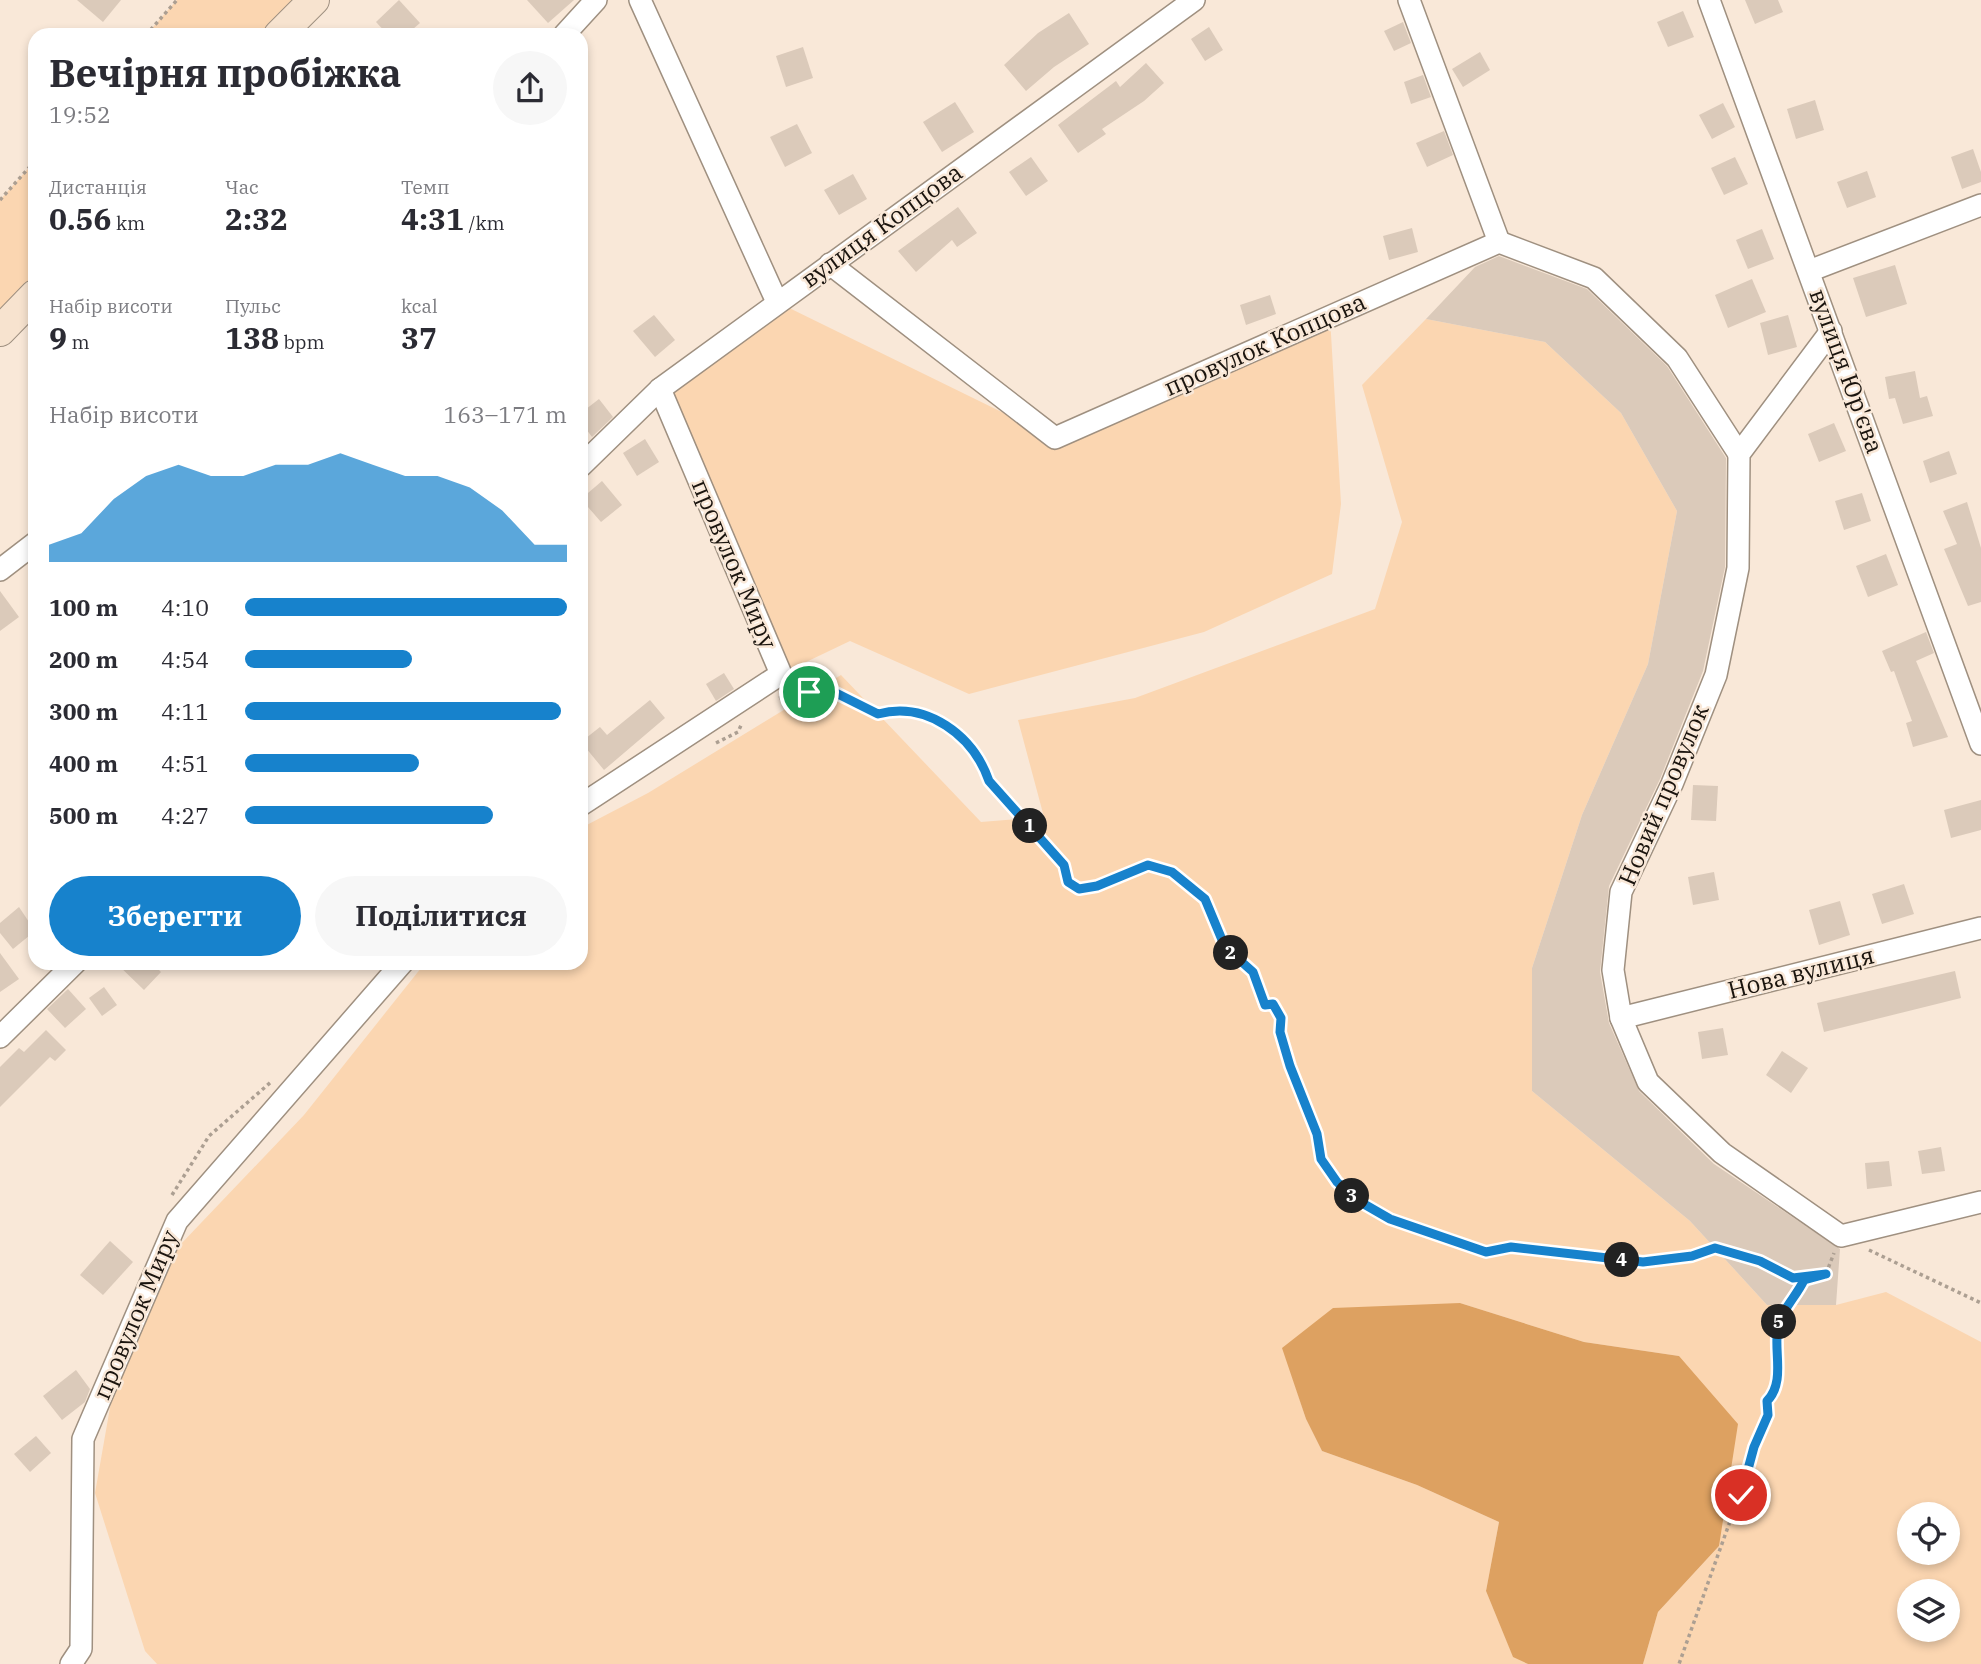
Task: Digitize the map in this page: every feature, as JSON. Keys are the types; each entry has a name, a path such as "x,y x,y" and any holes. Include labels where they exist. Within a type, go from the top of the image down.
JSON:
{"main road":[{"path":"286,28 314,0"},
{"path":"0,331 28,302"}],"street":[{"path":"570,28 596,0"},
{"path":"640,0 777,302"},
{"name":"вулиця Копцова","path":"588,459 660,389 1194,0"},
{"path":"1409,0 1499,242 1594,278 1677,358 1739,454 1831,331"},
{"name":"вулиця Юр'єва","path":"1709,0 1981,744"},
{"path":"1809,271 1981,205"},
{"name":"провулок Копцова","path":"830,264 1055,438 1499,242"},
{"name":"провулок Миру","path":"588,800 781,674 660,389"},
{"name":"Новий провулок","path":"1739,454 1738,568 1716,675 1672,784 1621,892 1613,971 1621,1017 1648,1082 1722,1153 1841,1236"},
{"path":"0,570 28,548"},
{"name":"Нова вулиця","path":"1621,1017 1981,928"},
{"path":"0,1037 67,970"},
{"name":"провулок Миру","path":"71,1664 81,1649 83,1439 177,1222 396,970"},
{"path":"1841,1236 1981,1202"}],"path":[{"path":"152,28 177,0"},
{"path":"0,200 28,168"},
{"path":"768,698 778,694 786,708 805,704 810,688 821,694 836,693 878,714 898,709 931,715 969,744 984,765 989,781 1064,865 1068,882 1079,889 1097,886 1148,865 1172,872 1182,879 1205,899 1225,947 1253,972 1265,1005 1273,1004 1281,1018 1280,1032 1286,1055 1317,1134 1321,1159 1347,1191 1390,1219 1486,1252 1511,1247 1643,1262 1692,1256 1715,1248 1760,1261 1793,1278 1826,1274 1804,1280 1796,1296 1785,1308 1778,1326 1777,1373 1772,1396 1767,1401 1768,1415 1679,1664"},
{"path":"706,747 738,732 746,715"},
{"path":"171,1197 209,1136 273,1080"},
{"path":"1841,1236 1981,1303"}],"shaded area":[{"path":"177,0 314,0 286,28 152,28"},
{"path":"28,169 28,301 0,323 0,200"},
{"path":"777,302 1055,438 1330,317 1341,504 1332,574 1204,632 969,694 850,641 781,674 660,389"},
{"path":"1426,319 1545,342 1621,413 1677,511 1648,664 1582,815 1532,968 1532,1091 1690,1221 1767,1305 1836,1305 1886,1292 1981,1342 1981,1664 1643,1664 1658,1612 1719,1546 1679,1356 1584,1342 1460,1303 1283,1348 1306,1419 1322,1451 1417,1485 1499,1522 1486,1591 1513,1656 1528,1664 157,1664 145,1651 95,1493 121,1345 180,1245 304,1115 419,970 588,970 588,824 648,793 841,675 981,822 1044,817 1018,720 1135,698 1375,609 1402,522 1362,385"},
{"path":"1460,1303 1584,1342 1679,1356 1738,1424 1719,1546 1658,1612 1643,1664 1528,1664 1513,1657 1486,1591 1499,1522 1417,1485 1322,1451 1306,1419 1282,1348 1333,1308"}],"building":[{"path":"77,0 121,0 103,22"},
{"path":"399,0 420,23 414,28 382,28 376,22"},
{"path":"527,0 574,0 548,23"},
{"path":"1745,0 1778,0 1783,12 1755,24"},
{"path":"1683,11 1694,37 1668,47 1657,22"},
{"path":"1069,13 1089,44 1054,67 1026,91 1004,65 1038,33"},
{"path":"1403,22 1411,43 1394,51 1384,31"},
{"path":"1209,27 1223,50 1205,61 1191,39"},
{"path":"803,47 813,78 786,87 776,56"},
{"path":"1480,52 1490,70 1463,87 1452,69"},
{"path":"1146,63 1164,83 1144,101 1102,129 1106,134 1078,153 1058,125 1116,81 1120,87"},
{"path":"1423,75 1431,97 1411,104 1404,82"},
{"path":"1815,100 1824,130 1796,139 1787,109"},
{"path":"955,102 974,132 942,152 923,122"},
{"path":"1723,103 1735,127 1712,139 1699,115"},
{"path":"797,124 812,153 785,167 770,137"},
{"path":"1444,131 1453,155 1427,167 1416,143"},
{"path":"1973,149 1981,172 1981,182 1962,189 1951,157"},
{"path":"1031,157 1048,181 1026,196 1009,172"},
{"path":"1735,157 1748,184 1724,195 1711,168"},
{"path":"1867,171 1876,197 1847,208 1837,182"},
{"path":"853,174 867,199 839,215 824,190"},
{"path":"958,207 977,233 957,247 952,240 916,272 898,251"},
{"path":"1412,228 1418,252 1389,260 1383,236"},
{"path":"1762,229 1774,259 1748,269 1736,240"},
{"path":"1499,256 1587,289 1667,366 1726,458 1725,567 1703,671 1660,779 1609,886 1600,972 1609,1023 1639,1091 1714,1164 1840,1249 1836,1305 1767,1305 1690,1221 1532,1091 1532,968 1582,815 1648,664 1677,511 1621,413 1545,342 1426,319 1475,267"},
{"path":"1895,265 1907,304 1866,317 1853,278"},
{"path":"1752,279 1766,312 1728,328 1715,295"},
{"path":"1270,295 1276,314 1246,325 1240,305"},
{"path":"654,315 675,340 655,357 633,331"},
{"path":"1788,315 1797,347 1768,355 1760,323"},
{"path":"1915,371 1920,398 1927,396 1933,416 1903,424 1895,398 1889,399 1885,377"},
{"path":"599,399 613,417 592,437 588,432 588,408"},
{"path":"1834,423 1846,451 1819,462 1808,434"},
{"path":"645,439 659,462 637,476 623,453"},
{"path":"1949,451 1957,474 1930,483 1923,461"},
{"path":"602,481 622,505 601,522 588,507 588,493"},
{"path":"1862,493 1871,521 1844,530 1835,501"},
{"path":"1967,502 1981,548 1981,602 1968,606 1944,549 1957,544 1943,511"},
{"path":"1886,554 1898,585 1868,597 1856,566"},
{"path":"0,591 19,617 0,631"},
{"path":"1926,632 1934,653 1916,661 1948,737 1913,747 1906,723 1912,721 1894,671 1891,672 1882,651"},
{"path":"724,673 734,689 716,701 706,684"},
{"path":"650,700 665,718 604,770 588,751 588,736 600,727 607,735"},
{"path":"1693,785 1718,786 1716,821 1691,820"},
{"path":"1981,800 1981,830 1951,838 1944,810"},
{"path":"1714,872 1719,900 1693,905 1688,877"},
{"path":"1904,884 1914,914 1882,924 1872,894"},
{"path":"1840,901 1850,935 1819,945 1809,910"},
{"path":"19,907 28,920 28,937 13,949 0,933 0,923"},
{"path":"0,953 19,979 0,992"},
{"path":"123,970 159,970 161,972 144,990"},
{"path":"1955,971 1961,998 1824,1032 1817,1003"},
{"path":"104,987 117,1005 102,1016 89,998"},
{"path":"68,989 86,1009 65,1028 47,1009"},
{"path":"1723,1028 1728,1055 1702,1059 1698,1032"},
{"path":"46,1030 66,1050 55,1061 50,1057 0,1107 0,1067 19,1048 24,1052"},
{"path":"1782,1051 1808,1068 1791,1093 1766,1075"},
{"path":"1941,1147 1945,1171 1922,1174 1918,1151"},
{"path":"1889,1161 1892,1186 1867,1189 1865,1163"},
{"path":"110,1241 133,1262 103,1295 80,1275"},
{"path":"76,1370 90,1389 85,1402 62,1420 43,1396"},
{"path":"36,1436 51,1453 30,1472 14,1454"}],"route":[{"path":"809,692 810,688 821,694 836,693 878,714 898,709 931,715 969,744 984,765 989,781 1064,865 1068,882 1079,889 1097,886 1148,865 1172,872 1205,899 1225,947 1253,972 1265,1005 1273,1004 1281,1018 1280,1032 1290,1066 1317,1134 1321,1159 1337,1182 1357,1200 1390,1219 1420,1227 1486,1252 1511,1247 1556,1255 1643,1262 1692,1256 1715,1248 1760,1261 1793,1278 1826,1274 1804,1280 1796,1296 1785,1308 1778,1326 1775,1344 1777,1373 1772,1396 1767,1401 1768,1415 1754,1447 1741,1495"}]}
